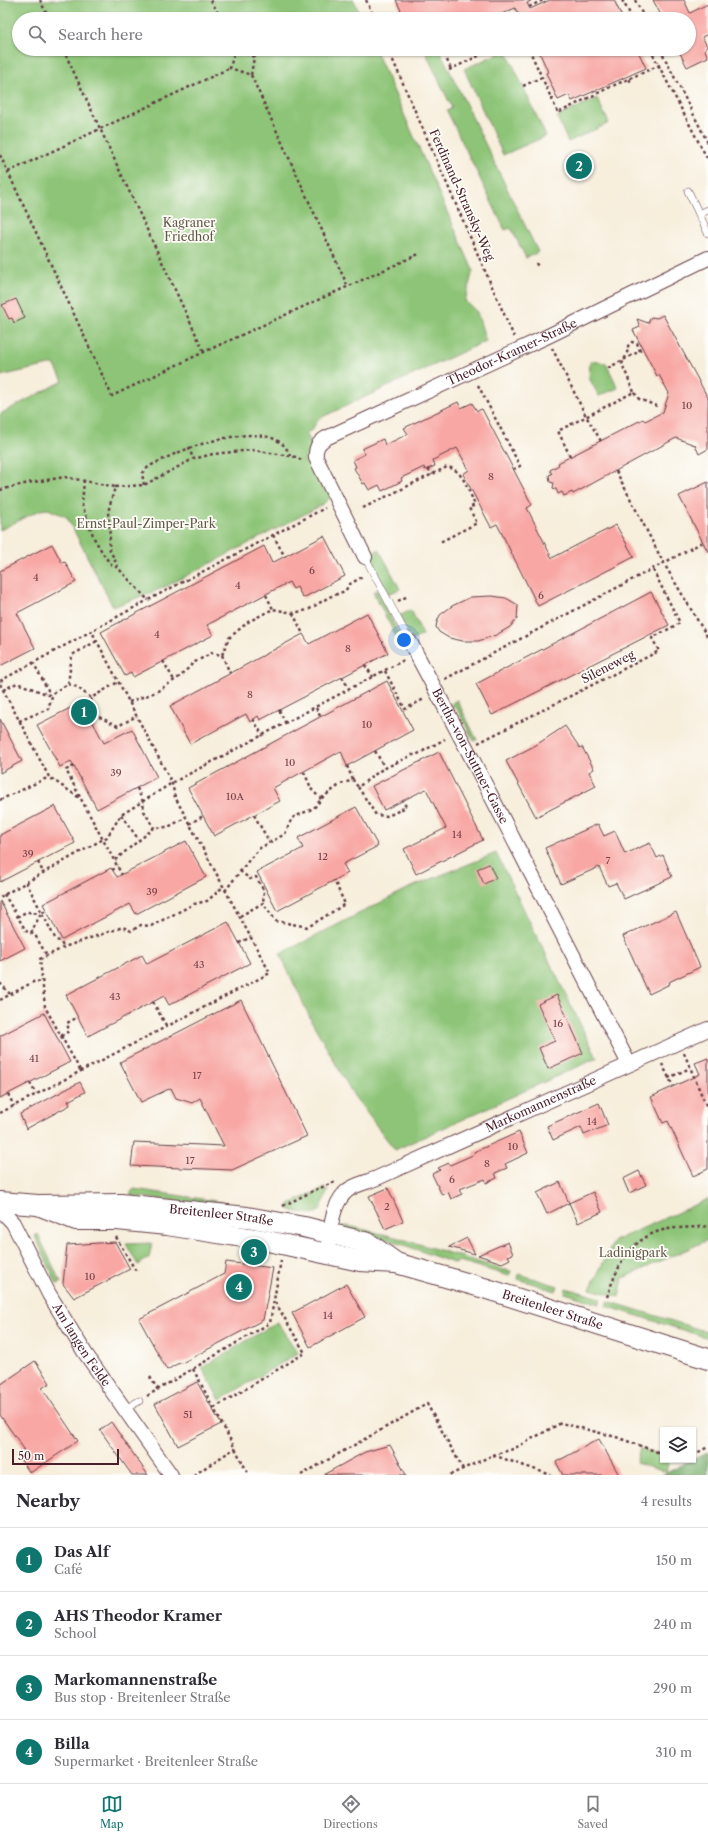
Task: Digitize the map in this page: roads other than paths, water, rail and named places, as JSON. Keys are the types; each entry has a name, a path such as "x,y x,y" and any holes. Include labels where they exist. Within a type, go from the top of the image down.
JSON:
{"main road":[{"name":"Breitenleer Straße","path":"0,1202 38,1205 121,1204 247,1217 291,1224 368,1243 396,1262"},
{"name":"Breitenleer Straße","path":"38,1205 76,1220 118,1220 167,1225 246,1237 329,1253 360,1261 396,1262 484,1288 708,1359"}],"street":[{"name":"Theodor-Kramer-Straße","path":"316,448 319,443 326,438 546,337 708,258"},
{"name":"Bertha-von-Suttner-Gasse","path":"316,448 316,458 365,557"},
{"name":"Bertha-von-Suttner-Gasse","path":"413,648 434,685 630,1064"},
{"name":"Markomannenstraße","path":"329,1253 330,1233 339,1201 353,1187 377,1178 708,1029"},
{"name":"Am langen Felde","path":"0,1209 13,1223 49,1294 80,1346 171,1475"}],"lane":[{"path":"688,191 708,233"},
{"path":"699,214 708,210"},
{"name":"Bertha-von-Suttner-Gasse","path":"365,557 413,648"},
{"path":"125,1409 139,1401"}],"place":[{"name":"AHS Theodor Kramer","path":"579,166"},
{"name":"Das Alf","path":"84,712"},
{"name":"Markomannenstraße","path":"254,1252"},
{"name":"Billa","path":"239,1287"}],"park label":[{"name":"Kagraner Friedhof","path":"189,230"},
{"name":"Ernst-Paul-Zimper-Park","path":"146,524"},
{"name":"Ladinigpark","path":"633,1253"}]}
